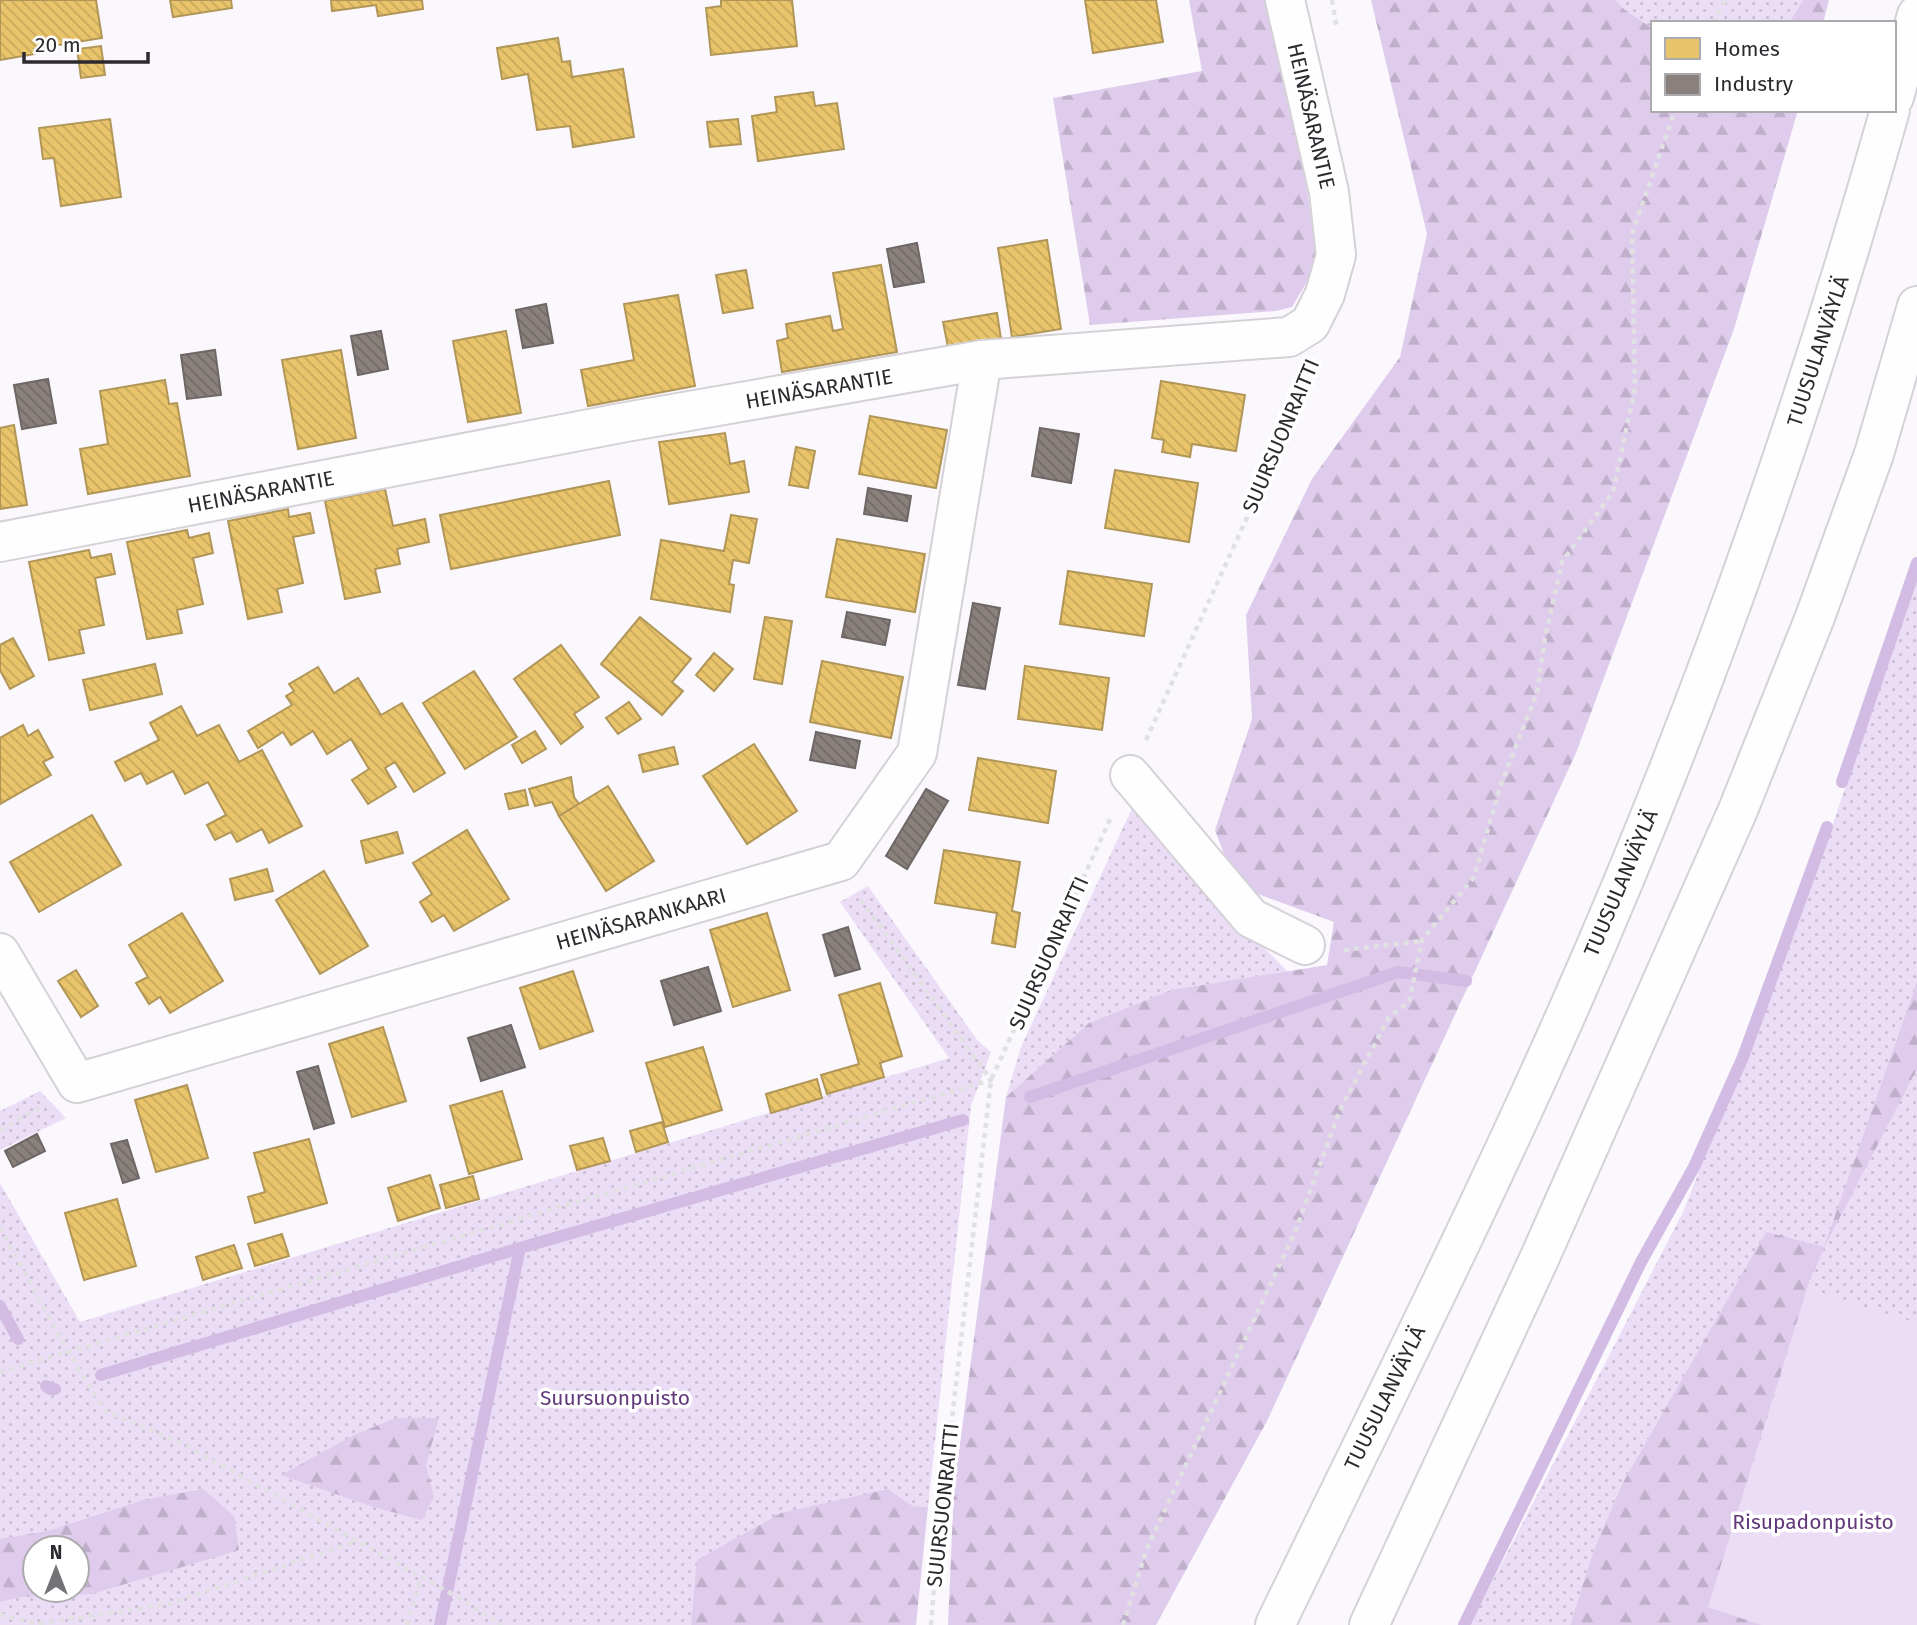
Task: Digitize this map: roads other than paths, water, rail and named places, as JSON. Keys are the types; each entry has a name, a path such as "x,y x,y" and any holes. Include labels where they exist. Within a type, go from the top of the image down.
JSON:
{"main road":[{"name":"HEINÄSARANTIE","path":"0,542 612,425 982,360 1289,337 1310,324 1325,294 1336,254 1329,192 1285,0"},
{"path":"1896,90 1917,15"},
{"name":"TUUSULANVÄYLÄ","path":"1275,1625 1467,1228 1569,1008 1661,787 1793,429 1857,228 1889,112"},
{"path":"1368,1625 1540,1258 1738,810 1815,617 1874,454 1917,306"},
{"name":"HEINÄSARANKAARI","path":"0,953 78,1083 841,861 917,753 982,360"},
{"path":"1130,775 1251,918 1305,945"},
{"path":"1385,1625 1401,1556"}],"waterway":[{"path":"1842,782 1917,563"},
{"path":"1464,1625 1641,1262 1694,1167 1743,1057 1827,827"},
{"path":"1030,1097 1398,972 1466,981"},
{"path":"440,1625 520,1248 963,1120"},
{"path":"101,1375 520,1248"},
{"path":"0,1306 18,1339"},
{"path":"46,1386 55,1389"}],"park label":[{"name":"Suursuonpuisto","path":"615,1398"},
{"name":"Risupadonpuisto","path":"1813,1522"}]}
